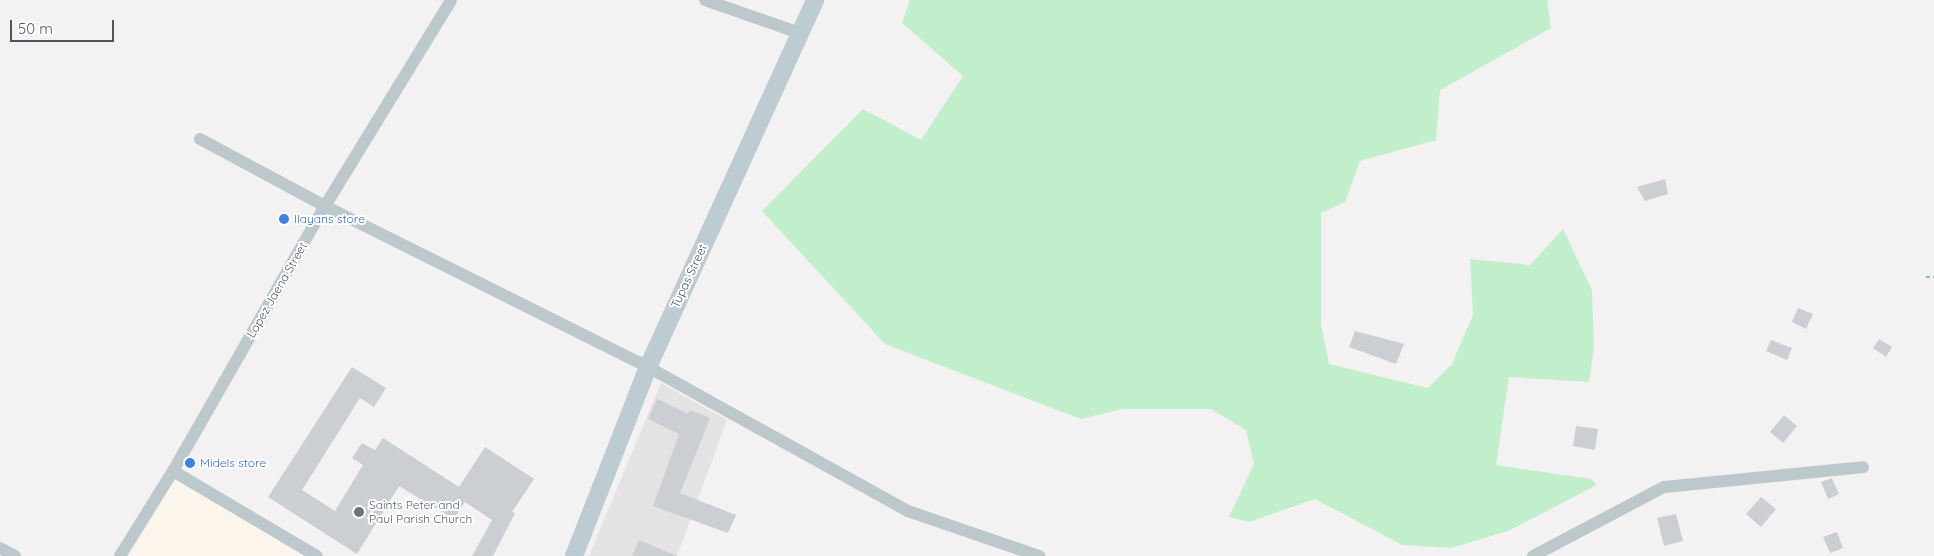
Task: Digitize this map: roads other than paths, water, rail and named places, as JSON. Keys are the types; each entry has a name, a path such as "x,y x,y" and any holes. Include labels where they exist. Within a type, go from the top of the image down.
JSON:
{"street":[{"name":"Lopez Jaena Street","path":"120,556 173,471 325,206 451,0"},
{"path":"705,0 800,33"},
{"name":"Tupas Street","path":"574,556 648,367 814,0"},
{"path":"200,139 325,206 648,367 908,511 1040,556"},
{"path":"1533,556 1664,487 1863,467"},
{"path":"173,471 317,556"},
{"path":"0,548 16,556"}],"place":[{"name":"Ilayans store","path":"284,219"},
{"name":"Midels store","path":"190,463"},
{"name":"Saints Peter and Paul Parish Church","path":"359,512"}]}
